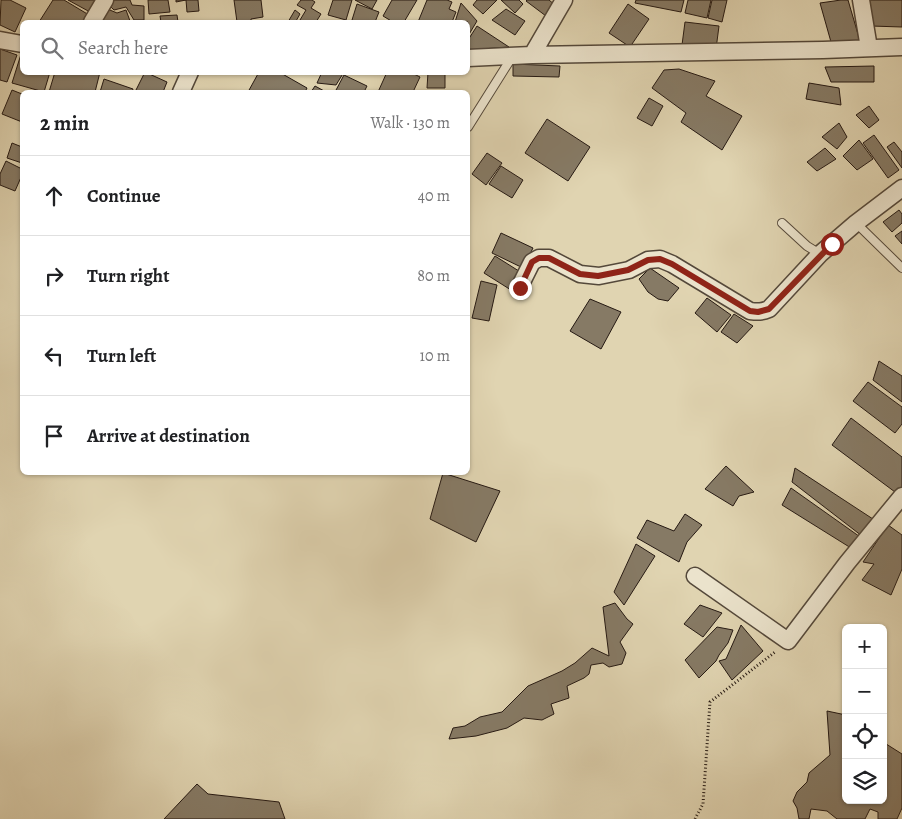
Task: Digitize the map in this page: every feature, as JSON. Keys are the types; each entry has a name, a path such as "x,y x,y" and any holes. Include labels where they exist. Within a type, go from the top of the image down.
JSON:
{"street":[{"path":"93,20 105,0"},
{"path":"532,54 564,0"},
{"path":"861,0 869,48"},
{"path":"0,40 20,44"},
{"path":"470,58 532,54 902,46"},
{"path":"182,90 189,75"},
{"path":"520,288 532,262 539,258 549,258 580,274 598,276 628,270 648,260 660,259 672,264 750,311 758,312 769,309 820,254 856,223 902,188"},
{"path":"696,576 788,641 902,496"}],"lane":[{"path":"470,124 513,55"},
{"path":"782,223 807,246 820,254"},
{"path":"856,223 902,268"}],"path":[{"path":"695,819 703,804 710,702 788,641"}],"building":[{"path":"1,0 10,0 26,8 15,32 0,25"},
{"path":"53,0 64,0 89,15 85,20 40,20"},
{"path":"68,0 97,0 90,12"},
{"path":"110,0 130,0 132,5 144,6 144,20 134,20 126,7 114,10 108,4"},
{"path":"148,0 168,0 170,12 149,14"},
{"path":"186,0 198,0 199,11 187,12"},
{"path":"234,0 261,0 263,17 251,20 237,20"},
{"path":"301,0 312,0 315,2 311,8 321,14 317,20 300,20 306,10 297,5"},
{"path":"333,0 352,0 346,20 328,15"},
{"path":"355,0 377,0 372,9"},
{"path":"392,0 417,0 405,20 390,20 383,16"},
{"path":"427,0 447,0 452,2 449,9 456,12 453,20 419,20"},
{"path":"477,0 497,0 483,14 473,5"},
{"path":"501,0 519,0 523,4 515,13"},
{"path":"527,0 549,0 555,5 546,16"},
{"path":"636,0 684,0 681,12 635,3"},
{"path":"688,0 711,0 707,18 685,13"},
{"path":"712,0 727,0 722,22 708,18"},
{"path":"848,0 860,41 831,42 820,3"},
{"path":"867,0 902,0 902,27 871,26"},
{"path":"461,3 477,21 470,33 470,20 456,20"},
{"path":"357,4 379,12 376,20 352,20"},
{"path":"628,4 649,19 630,47 609,33"},
{"path":"105,8 117,13 126,10 130,20 100,20"},
{"path":"506,9 525,21 515,35 492,20"},
{"path":"295,10 300,14 297,20 289,20"},
{"path":"177,15 178,20 161,20 160,16"},
{"path":"685,22 719,26 716,49 682,45"},
{"path":"477,26 509,47 470,50 470,37"},
{"path":"0,49 17,55 7,82 0,80"},
{"path":"20,57 20,75 49,75 45,90 37,90 12,83"},
{"path":"513,64 560,66 559,77 513,76"},
{"path":"874,66 874,82 831,82 825,67"},
{"path":"679,69 715,81 706,96 742,116 722,150 681,122 686,113 652,88 664,70"},
{"path":"54,75 99,75 96,90 50,90"},
{"path":"144,75 152,75 167,82 164,90 136,90"},
{"path":"257,75 284,75 307,88 306,90 249,90"},
{"path":"321,75 342,75 336,85 317,83"},
{"path":"344,75 367,86 365,90 336,90"},
{"path":"386,75 416,75 420,77 414,90 379,90"},
{"path":"428,75 445,75 445,88 427,88"},
{"path":"104,79 133,89 133,90 101,90"},
{"path":"809,83 839,88 841,105 806,99"},
{"path":"315,86 322,90 312,90"},
{"path":"12,90 20,93 20,121 2,114"},
{"path":"649,98 663,106 652,126 637,118"},
{"path":"869,106 879,120 869,128 856,115"},
{"path":"547,119 590,147 568,181 525,153"},
{"path":"839,123 847,137 837,149 822,137"},
{"path":"874,135 899,170 888,178 863,143"},
{"path":"859,140 873,159 857,170 843,156"},
{"path":"894,142 902,152 902,168 887,147"},
{"path":"12,143 20,146 20,162 7,158"},
{"path":"825,148 836,159 817,171 807,162"},
{"path":"487,153 502,163 486,185 472,174"},
{"path":"6,161 20,168 20,180 15,191 0,185 0,174"},
{"path":"501,166 523,180 512,198 489,184"},
{"path":"899,210 902,214 902,223 892,232 883,222"},
{"path":"902,231 902,244 895,236"},
{"path":"501,233 533,248 523,268 492,253"},
{"path":"495,256 522,273 511,290 484,273"},
{"path":"650,268 679,288 668,301 658,299 648,292 639,279"},
{"path":"481,281 497,285 489,321 472,318"},
{"path":"707,298 731,315 717,332 695,313"},
{"path":"590,299 621,312 601,349 570,331"},
{"path":"734,314 753,326 737,343 721,332"},
{"path":"879,361 902,376 902,402 873,380"},
{"path":"868,382 902,407 902,424 895,433 853,401"},
{"path":"851,418 902,457 902,491 899,495 832,445"},
{"path":"726,466 754,492 739,496 733,506 705,489"},
{"path":"795,468 876,521 862,536 792,482"},
{"path":"442,475 449,475 500,491 476,542 430,519"},
{"path":"791,488 863,539 851,548 782,505"},
{"path":"685,514 702,525 687,542 679,562 637,538 647,520 674,531"},
{"path":"888,525 902,535 902,569 891,595 862,580 874,564 863,562"},
{"path":"636,544 655,556 624,605 614,592"},
{"path":"615,603 633,624 620,642 626,653 622,664 609,667 603,663 591,665 589,674 567,686 569,698 551,704 554,714 542,720 524,718 507,728 476,736 449,739 453,728 465,726 480,717 502,712 528,686 562,671 575,663 592,648 609,656 603,607"},
{"path":"700,605 722,613 703,637 684,624"},
{"path":"741,625 763,651 732,680 719,661 726,659"},
{"path":"717,627 733,630 728,643 716,661 699,678 685,660"},
{"path":"827,711 842,714 842,804 887,804 887,745 902,754 902,808 897,819 878,819 878,812 870,809 865,819 837,819 827,811 811,809 809,819 799,819 797,808 793,801 797,792 807,782 809,773 830,755"},
{"path":"197,784 208,794 279,802 285,819 164,819"}],"route":[{"path":"520,288 532,262 539,258 549,258 580,274 598,276 628,270 648,260 660,259 672,264 750,311 758,312 769,309 820,254 832,244"}]}
